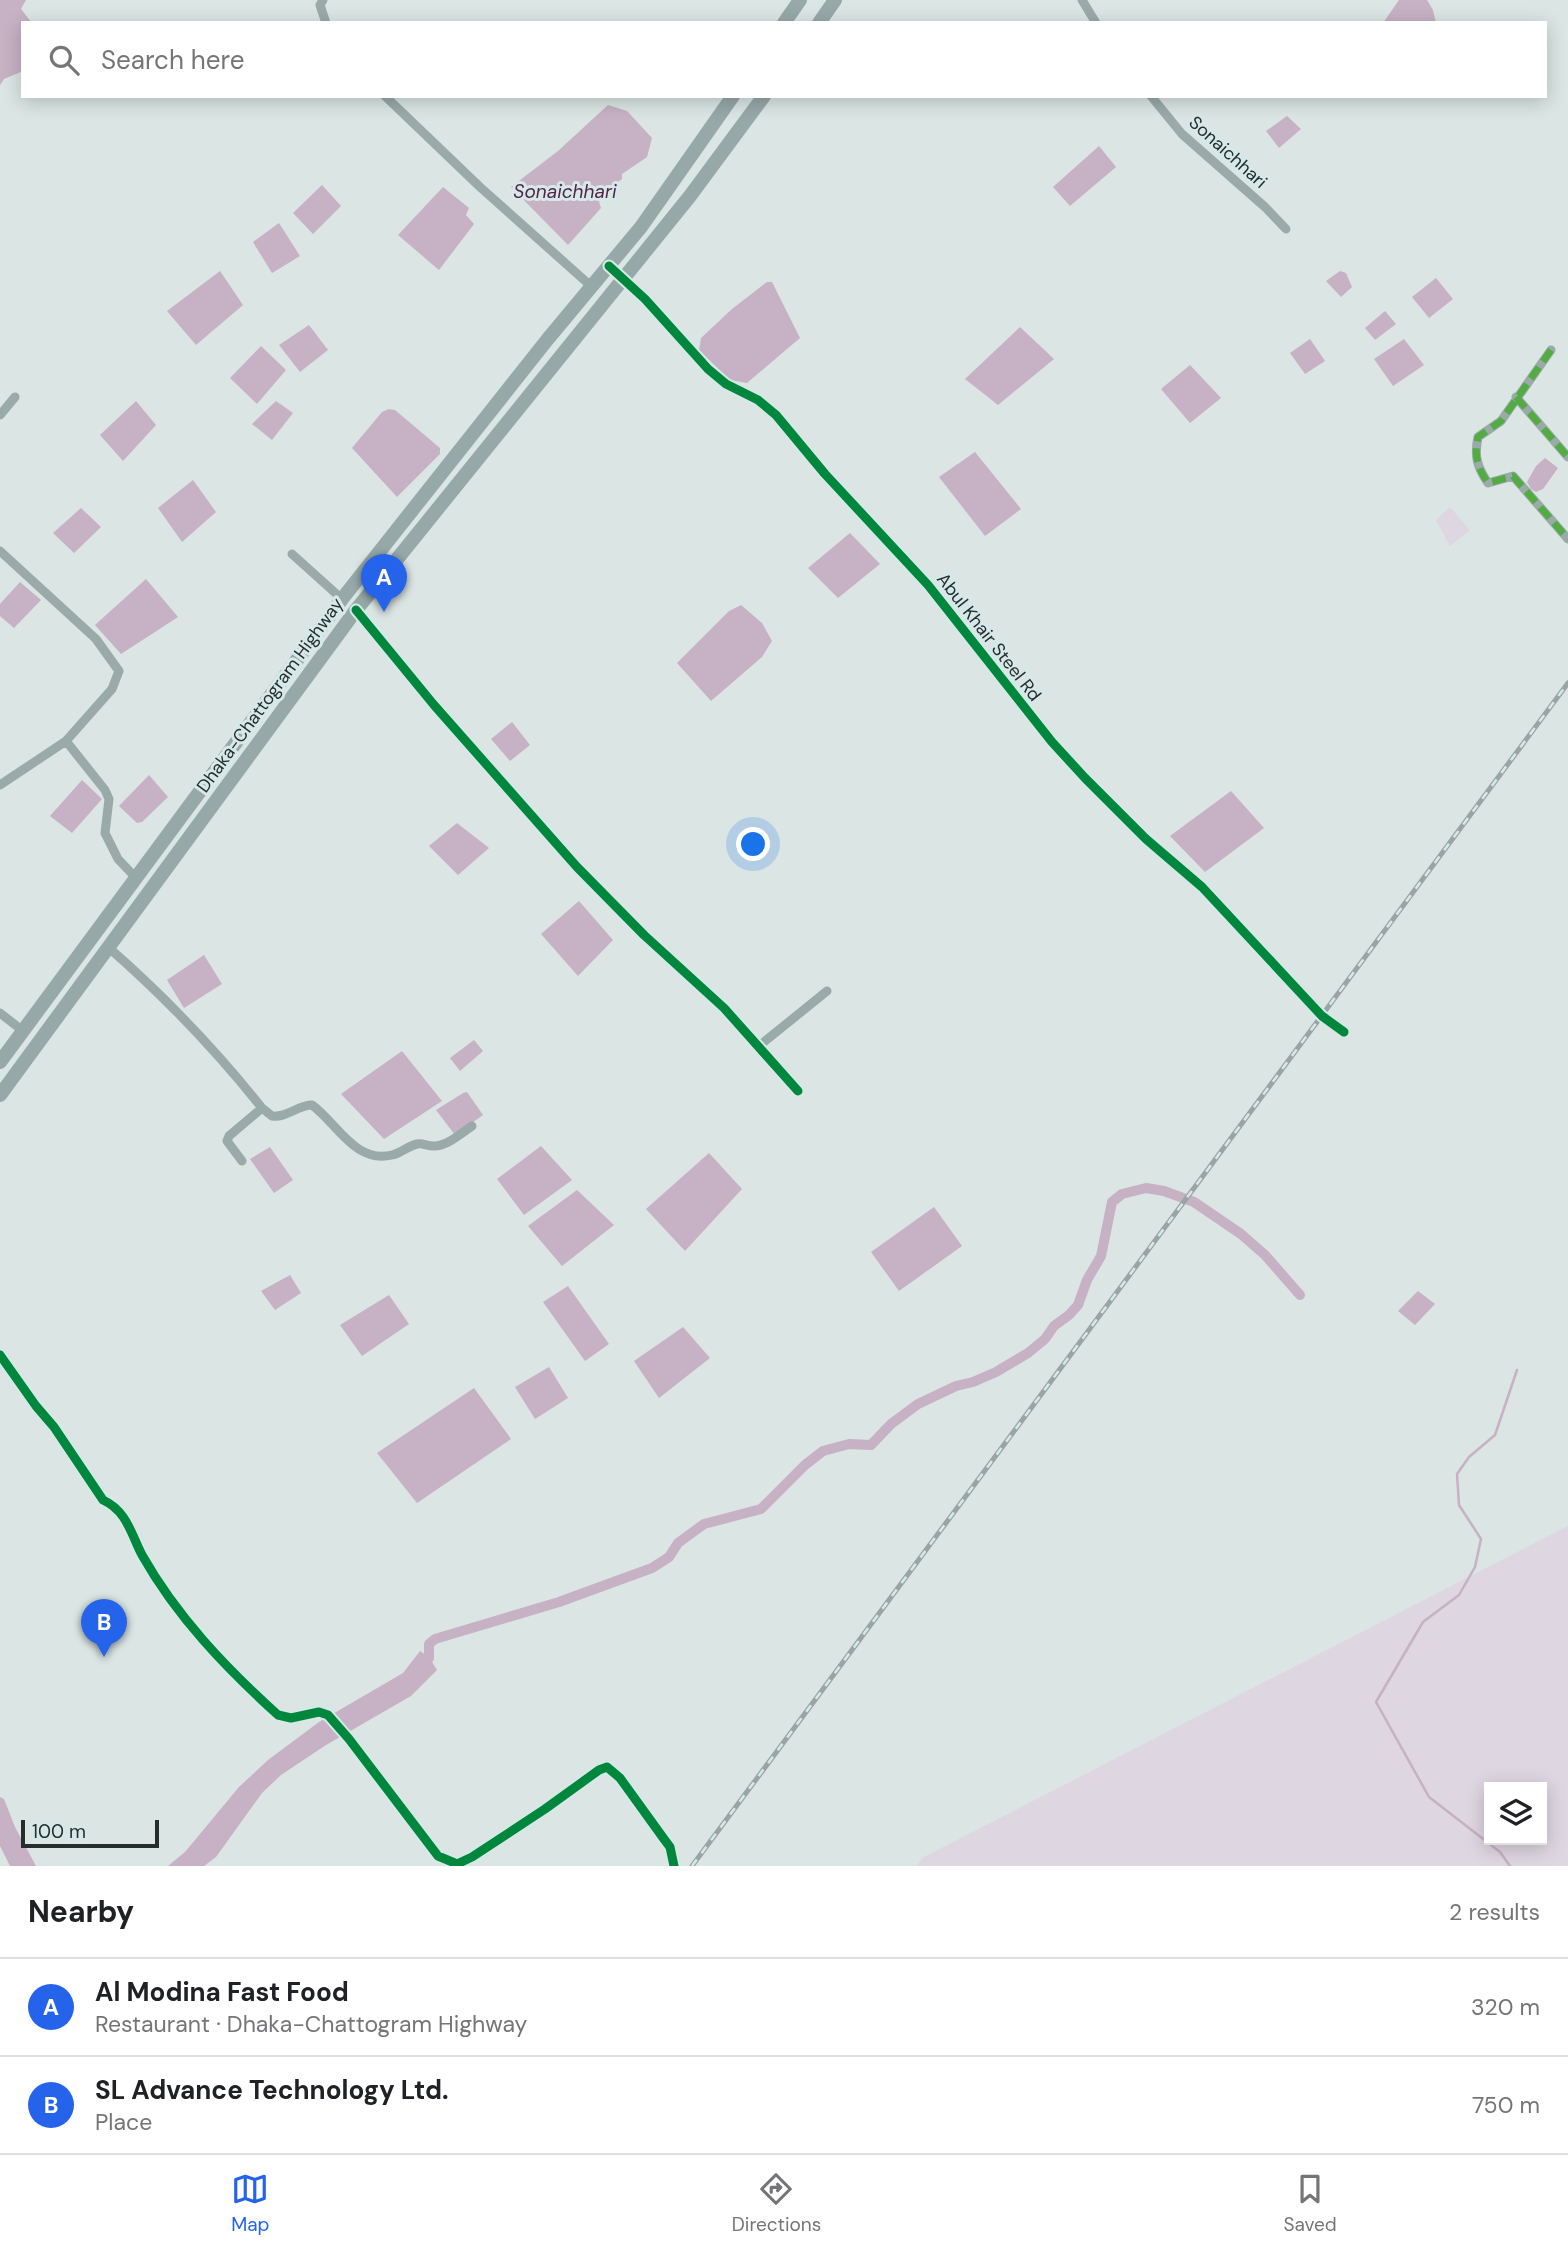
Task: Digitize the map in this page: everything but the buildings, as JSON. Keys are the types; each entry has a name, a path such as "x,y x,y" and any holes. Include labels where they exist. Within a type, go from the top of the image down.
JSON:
{"highway":[{"path":"785,21 800,0"},
{"path":"820,21 835,0"},
{"name":"Dhaka-Chattogram Highway","path":"0,1062 342,599 547,340 641,227 732,98"},
{"name":"Dhaka-Chattogram Highway","path":"0,1095 356,610 702,180 763,98"},
{"path":"683,167 702,180"}],"street":[{"path":"323,0 320,5 325,21"},
{"path":"1082,0 1095,21"},
{"path":"387,98 480,187 592,287"},
{"name":"Sonaichhari","path":"1153,98 1182,134 1265,206 1286,229"},
{"name":"Abul Khair Steel Rd","path":"609,267 623,277 708,369 726,384 758,400 776,415 825,474 928,585 1045,732 1086,778 1146,839 1202,887 1322,1016 1343,1032"},
{"path":"1551,350 1501,421 1478,437 1475,450 1478,468 1488,483 1513,476 1568,538"},
{"path":"0,415 15,397"},
{"path":"1516,397 1568,457"},
{"path":"0,551 96,639 119,671 112,689 66,741 0,785"},
{"path":"292,554 342,599"},
{"path":"356,610 434,705 577,867 644,935 724,1009 798,1091"},
{"path":"66,741 105,790 109,800 104,833 118,859 136,878"},
{"path":"108,947 209,1044 262,1108 272,1116 312,1105 354,1147 378,1156 392,1155 416,1144 432,1147 439,1145 472,1126"},
{"path":"759,1046 827,991"},
{"path":"0,1013 23,1031"},
{"path":"242,1161 227,1141 229,1136 262,1108"},
{"path":"0,1355 54,1427 103,1500 114,1505 127,1522 148,1564 172,1602 217,1656 278,1715 291,1718 319,1712 328,1715 438,1856 457,1864 472,1857 545,1809 599,1769 607,1767 620,1778 670,1847 674,1866"}],"shaded area":[{"path":"1450,507 1470,530 1450,546 1436,520"},
{"path":"1568,1526 1568,1866 917,1866 922,1858"}],"water":[{"path":"0,0 26,0 21,9 30,21 21,21 21,72 4,79 0,85"},
{"path":"1399,0 1427,0 1436,21 1384,21"},
{"name":"Sonaichhari","path":"608,105 627,111 652,138 647,157 622,174 622,179 611,187 599,202 601,208 568,245 511,187 558,151"},
{"path":"1287,116 1301,129 1279,148 1266,131"},
{"path":"1099,146 1116,167 1070,206 1053,187"},
{"path":"322,185 341,206 313,234 293,213"},
{"path":"443,187 469,208 466,215 474,224 439,270 398,235"},
{"path":"279,223 300,256 272,273 253,242"},
{"path":"220,271 243,305 196,345 167,311"},
{"path":"1340,271 1346,273 1352,287 1341,297 1326,281"},
{"path":"1436,278 1453,299 1429,318 1412,297"},
{"path":"767,282 772,282 800,338 747,383 730,380 699,350 701,338"},
{"path":"1385,311 1396,324 1375,340 1365,328"},
{"path":"309,325 328,350 300,372 279,345"},
{"path":"1020,327 1054,359 998,405 965,379"},
{"path":"1310,339 1325,361 1305,374 1290,353"},
{"path":"1404,339 1424,365 1393,386 1374,359"},
{"path":"261,346 286,370 257,404 230,378"},
{"path":"1190,365 1221,398 1190,423 1161,389"},
{"path":"136,401 156,425 123,461 100,435"},
{"path":"276,401 293,413 272,440 252,424"},
{"path":"395,410 440,448 440,454 397,497 352,448 382,412"},
{"path":"975,452 1021,509 985,536 939,477"},
{"path":"1545,458 1558,468 1543,489 1536,492 1527,482 1536,466"},
{"path":"193,480 216,512 182,542 158,508"},
{"path":"81,508 101,527 74,553 53,533"},
{"path":"850,533 880,564 838,598 808,568"},
{"path":"146,579 178,617 121,654 95,625"},
{"path":"20,582 41,600 14,628 0,616 0,604"},
{"path":"741,605 762,623 772,641 762,657 711,701 677,663 729,611"},
{"path":"512,722 530,745 510,761 491,739"},
{"path":"149,775 168,797 142,822 137,823 119,806"},
{"path":"82,780 102,799 72,833 50,816"},
{"path":"1231,791 1264,828 1205,872 1170,836"},
{"path":"457,823 489,848 458,875 429,846"},
{"path":"579,901 613,940 578,976 541,934"},
{"path":"204,955 222,984 184,1008 167,980"},
{"path":"474,1040 483,1051 460,1071 450,1058"},
{"path":"402,1051 442,1101 384,1139 341,1094"},
{"path":"467,1092 483,1115 455,1135 436,1110"},
{"path":"541,1146 572,1180 524,1215 497,1179"},
{"path":"270,1147 293,1180 274,1193 250,1159"},
{"path":"709,1153 742,1189 685,1251 646,1209"},
{"path":"577,1190 614,1225 562,1266 528,1226"},
{"path":"934,1207 962,1246 899,1291 871,1252"},
{"path":"290,1275 301,1293 275,1310 261,1291"},
{"path":"568,1286 609,1344 585,1361 543,1302"},
{"path":"1418,1291 1435,1304 1415,1325 1398,1311"},
{"path":"389,1295 409,1324 362,1356 340,1325"},
{"path":"683,1327 710,1358 659,1398 634,1361"},
{"path":"549,1367 568,1398 535,1419 515,1387"},
{"path":"474,1388 511,1439 417,1503 377,1453"},
{"path":"420,1651 429,1657 437,1670 411,1696 326,1745 281,1775 262,1793 216,1857 204,1866 168,1866 185,1852 239,1787 268,1760 319,1722 403,1673"},
{"path":"0,1797 4,1799 15,1827 36,1866 10,1866 0,1846"}],"waterway":[{"path":"422,1667 429,1658 429,1644 435,1639 559,1602 652,1568 669,1557 678,1543 704,1524 761,1509 823,1451 849,1444 871,1445 891,1424 918,1404 956,1386 996,1372 1028,1353 1078,1305 1087,1280 1101,1256 1112,1202 1122,1194 1146,1188 1164,1191 1194,1202 1241,1234 1265,1255 1300,1295"},
{"path":"1510,1866 1500,1852 1429,1797 1376,1702 1423,1622 1459,1595 1475,1567 1481,1539 1459,1505 1457,1474 1469,1457 1495,1435 1517,1370"}],"railway":[{"path":"692,1866 1568,683"}],"marked path":[{"path":"1551,350 1501,421 1478,437 1476,450 1481,472 1488,483 1513,476 1568,539"},
{"path":"1516,397 1568,457"}],"cycle path":[{"path":"609,266 645,299 708,369 726,384 758,400 776,415 825,474 928,585 1052,742 1085,778 1146,839 1202,887 1322,1016 1344,1032"},
{"path":"356,610 434,705 577,867 644,935 724,1008 798,1091"},
{"path":"0,1355 54,1427 103,1500 123,1517 156,1578 204,1641 278,1715 291,1718 319,1712 328,1715 438,1856 457,1864 472,1857 607,1767 620,1778 670,1847 674,1866"}],"place":[{"name":"Al Modina Fast Food","path":"384,612"},
{"name":"SL Advance Technology Ltd.","path":"104,1657"}]}
